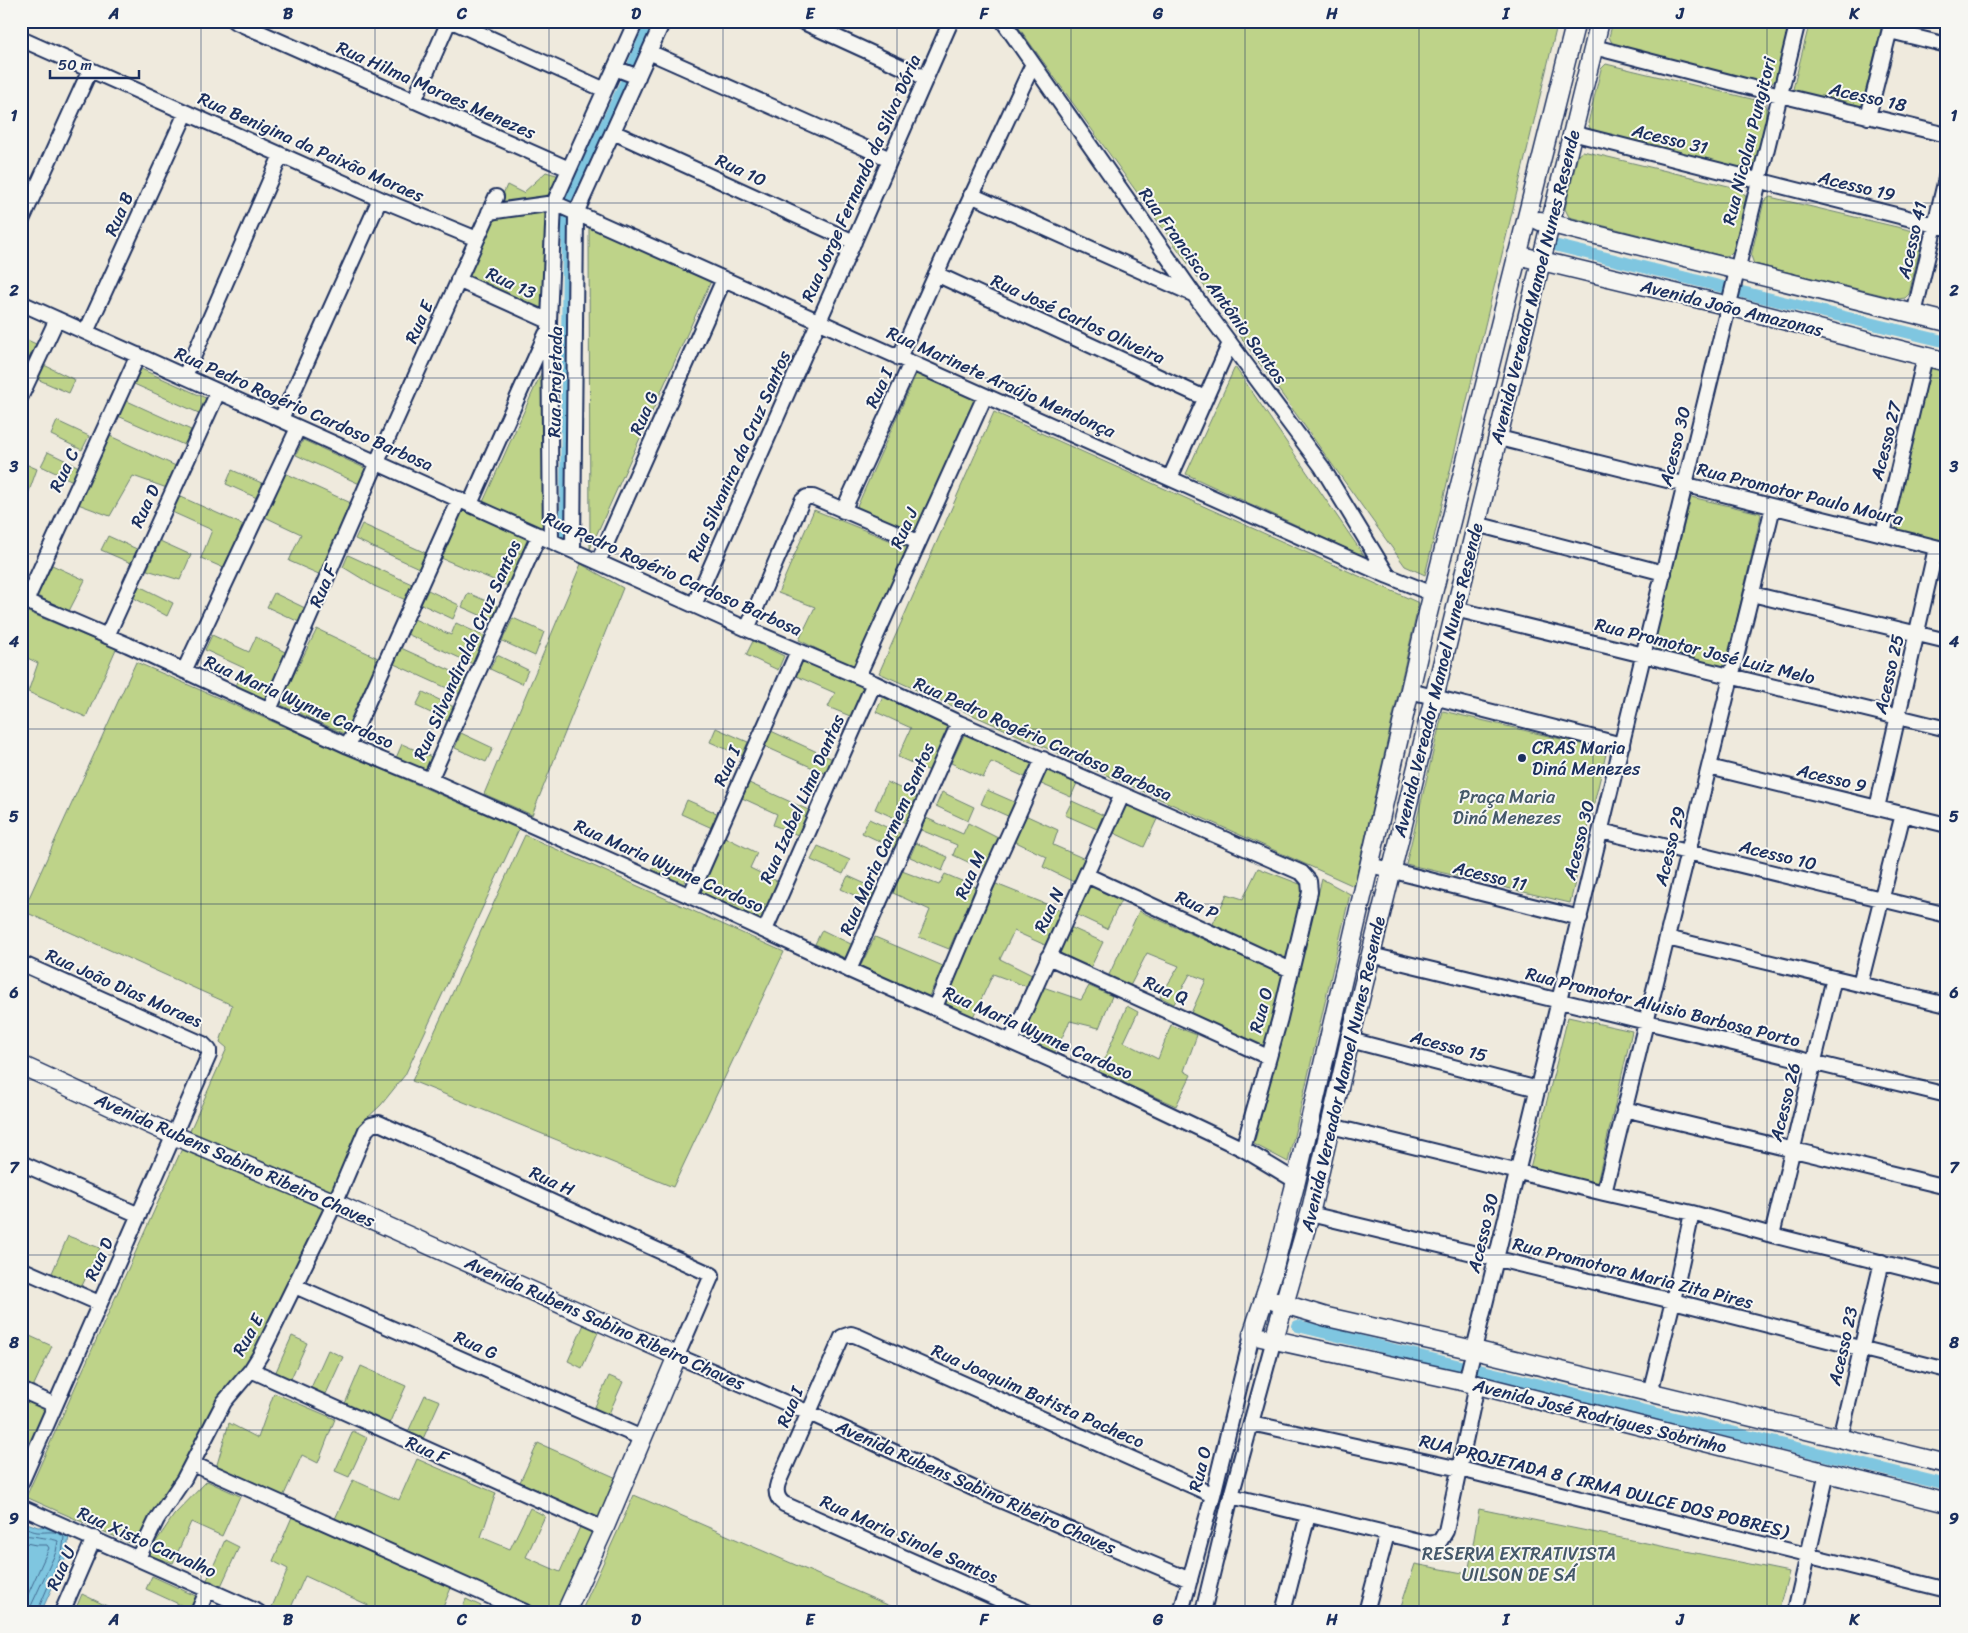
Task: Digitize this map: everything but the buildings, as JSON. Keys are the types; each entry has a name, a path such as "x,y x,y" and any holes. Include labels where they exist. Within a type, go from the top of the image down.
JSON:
{"street":[{"name":"Rua Hilma Moraes Menezes","path":"234,21 569,169"},
{"path":"414,100 450,21 605,90"},
{"path":"489,212 554,203 636,21"},
{"path":"576,213 662,21"},
{"path":"801,21 926,78"},
{"name":"Rua Jorge Fernando da Silva Dória","path":"818,322 951,21"},
{"name":"Rua Francisco Antônio Santos","path":"1003,21 1196,296 1322,467 1388,576"},
{"name":"Avenida Vereador Manoel Nunes Resende","path":"1252,1335 1272,1275 1296,1181 1433,594 1576,21"},
{"name":"Avenida Vereador Manoel Nunes Resende","path":"1280,1340 1291,1306 1291,1282 1310,1214 1433,697 1600,21"},
{"name":"Rua Nicolau Pungitori","path":"1729,306 1798,21"},
{"path":"1868,117 1891,26 1947,45"},
{"name":"Rua Benigina da Paixão Moraes","path":"21,39 380,199 477,239"},
{"path":"1594,47 1780,95"},
{"path":"649,52 890,160"},
{"name":"Rua I","path":"843,511 905,360 936,274 1033,64"},
{"path":"615,68 638,77"},
{"path":"21,222 90,70"},
{"name":"Acesso 18","path":"1780,95 1947,135"},
{"name":"Rua B","path":"86,332 186,113"},
{"name":"Rua 10","path":"613,132 854,242"},
{"name":"Acesso 31","path":"1572,133 1759,181"},
{"path":"185,376 281,155"},
{"name":"Acesso 41","path":"1914,314 1941,226 1947,174"},
{"name":"Acesso 19","path":"1759,181 1941,226"},
{"path":"971,195 1196,296"},
{"name":"Rua E","path":"377,462 496,197"},
{"path":"282,419 380,199"},
{"name":"Rua Marinete Araújo Mendonça","path":"554,203 1388,576 1433,594"},
{"name":"Rua Projetada","path":"545,538 549,325 554,203"},
{"name":"Rua Projetada","path":"572,550 576,213"},
{"path":"1526,218 1947,322"},
{"name":"Avenida João Amazonas","path":"1517,254 1947,362"},
{"name":"Rua José Carlos Oliveira","path":"936,274 1205,398"},
{"name":"Rua G","path":"598,562 724,279"},
{"name":"Rua 13","path":"458,280 549,325"},
{"name":"Rua Pedro Rogério Cardoso Barbosa","path":"21,302 747,629 874,683 959,723 1302,873 1309,881"},
{"name":"Acesso 30","path":"1387,1534 1431,1544 1440,1541 1446,1531 1460,1469 1472,1384 1474,1350 1729,306"},
{"path":"21,396 57,319"},
{"name":"Rua Silvanira da Cruz Santos","path":"694,605 818,322"},
{"path":"348,746 549,325"},
{"path":"1170,478 1230,343"},
{"name":"Rua C","path":"24,600 138,355"},
{"name":"Acesso 27","path":"1883,534 1925,357"},
{"name":"Rua D","path":"107,636 218,392"},
{"name":"Rua J","path":"858,676 985,396"},
{"path":"184,671 298,428"},
{"name":"Rua Promotor Paulo Moura","path":"1498,438 1942,549"},
{"name":"Rua F","path":"269,710 377,462"},
{"path":"747,629 802,501 807,498 814,497 918,542"},
{"name":"Acesso 29","path":"1604,1193 1773,507"},
{"path":"1476,524 1664,573"},
{"name":"Rua Silvandiralda Cruz Santos","path":"430,780 545,538"},
{"name":"Acesso 25","path":"1877,808 1917,634 1942,549"},
{"path":"1433,594 1456,603"},
{"path":"1752,594 1947,641"},
{"name":"Rua Maria Wynne Cardoso","path":"24,600 1011,1041 1243,1149 1296,1181"},
{"name":"Rua Promotor José Luiz Melo","path":"1456,603 1644,655 1947,730"},
{"name":"Rua I","path":"690,896 798,651"},
{"name":"Rua Izabel Lima Dantas","path":"765,930 874,683"},
{"path":"1410,691 1622,745"},
{"name":"Rua Maria Carmem Santos","path":"849,970 959,723"},
{"name":"Rua M","path":"935,1007 986,885 1043,760"},
{"name":"Acesso 9","path":"1709,768 1947,825"},
{"name":"Rua N","path":"1011,1041 1122,795"},
{"path":"1860,984 1903,814"},
{"name":"Acesso 10","path":"1601,831 1947,915"},
{"name":"Acesso 11","path":"1370,865 1580,918"},
{"name":"Rua P","path":"1086,875 1291,970"},
{"name":"Rua O","path":"1243,1149 1291,970 1310,892 1309,881"},
{"path":"1667,938 1947,1005"},
{"name":"Rua Promotor Aluisio Barbosa Porto","path":"1371,955 1947,1095"},
{"name":"Rua Q","path":"1048,957 1268,1057"},
{"name":"Rua João Dias Moraes","path":"21,963 204,1044 209,1050"},
{"name":"Acesso 26","path":"1772,1235 1834,978"},
{"name":"Acesso 15","path":"1350,1040 1538,1089"},
{"name":"Rua D","path":"21,1483 173,1135 209,1058 209,1050"},
{"name":"Avenida Rubens Sabino Ribeiro Chaves","path":"21,1065 173,1135 335,1203 807,1412 988,1495 1190,1580"},
{"path":"1624,1109 1947,1187"},
{"name":"Rua E","path":"138,1558 157,1519 193,1464 224,1402 251,1370 261,1354 335,1203 366,1130 375,1123"},
{"name":"Rua H","path":"375,1123 383,1124 712,1275 677,1356"},
{"path":"1331,1126 1692,1213 1772,1235 1947,1278"},
{"path":"21,1163 139,1215"},
{"path":"1650,1393 1692,1213"},
{"name":"Rua Promotora Maria Zita Pires","path":"1310,1214 1673,1301 1947,1370"},
{"name":"Acesso 23","path":"1840,1438 1882,1262"},
{"path":"21,1269 99,1303"},
{"path":"1272,1275 1280,1282 1291,1282"},
{"name":"Rua G","path":"295,1286 642,1438"},
{"name":"Avenida José Rodrigues Sobrinho","path":"1264,1298 1327,1316 1947,1464"},
{"name":"Rua I","path":"778,1498 776,1487 807,1412 839,1339 847,1335"},
{"name":"Rua Joaquim Batista Pacheco","path":"847,1335 857,1336 1213,1495"},
{"name":"Rua O","path":"1181,1612 1213,1495 1252,1335"},
{"name":"Avenida José Rodrigues Sobrinho","path":"1252,1335 1472,1384 1947,1503"},
{"name":"Rua O","path":"1202,1612 1251,1423 1280,1340"},
{"path":"566,1612 604,1529 677,1356"},
{"name":"Rua F","path":"251,1370 604,1529"},
{"path":"21,1390 55,1405"},
{"name":"RUA PROJETADA 8 ( IRMA DULCE DOS POBRES)","path":"1251,1423 1460,1469 1947,1590"},
{"path":"193,1464 525,1612"},
{"path":"1795,1612 1827,1473"},
{"path":"1231,1496 1387,1534 1366,1612"},
{"name":"Rua Maria Sinole Santos","path":"778,1498 784,1504 1027,1612"},
{"name":"Rua Xisto Carvalho","path":"21,1507 258,1612"},
{"path":"1283,1612 1308,1515"},
{"name":"Rua U","path":"62,1612 94,1538"},
{"path":"198,1612 208,1589"}],"green space":[{"path":"1014,21 1558,21 1425,575 1405,566"},
{"path":"1613,21 1789,21 1789,25 1777,79 1767,84 1613,45 1609,37"},
{"path":"1810,21 1883,21 1862,105 1858,107 1796,92 1793,89"},
{"path":"1606,64 1764,102 1768,111 1756,165 1751,169 1745,170 1591,131 1588,123 1601,69"},
{"path":"1583,151 1741,189 1746,197 1733,251 1729,255 1723,256 1569,217 1565,209 1578,155"},
{"path":"546,172 560,176 544,313 466,279 507,185 523,193"},
{"path":"1770,197 1918,232 1922,240 1909,294 1905,298 1899,299 1754,264 1751,256 1764,201"},
{"path":"589,227 711,281 590,549"},
{"path":"21,337 36,344 30,358 21,354"},
{"path":"44,365 75,380 69,393 37,379"},
{"path":"544,367 544,529 483,502"},
{"path":"1235,367 1365,557 1186,474"},
{"path":"1931,368 1947,371 1947,542 1897,530 1893,517 1927,374"},
{"path":"141,369 208,399 201,414 134,384"},
{"path":"917,372 980,401 914,536 856,509"},
{"path":"125,400 191,430 184,445 118,416"},
{"path":"994,412 1419,603 1354,886 879,673"},
{"path":"57,421 89,436 82,450 51,435"},
{"path":"110,436 176,466 167,488 133,476 110,516 78,504"},
{"path":"303,440 369,470 362,485 296,455"},
{"path":"48,452 79,467 73,481 41,466"},
{"path":"21,462 37,469 26,500 21,498"},
{"path":"232,470 264,484 257,498 226,484"},
{"path":"285,473 351,503 321,575 289,561 301,534 265,517"},
{"path":"179,496 246,526 226,569 201,558 212,530 172,512"},
{"path":"1691,497 1760,513 1761,515 1727,662 1725,666 1720,668 1658,653 1654,643"},
{"path":"463,510 529,539 508,586 441,558"},
{"path":"814,510 909,548 853,667 799,640 815,607 778,593"},
{"path":"362,524 428,554 421,569 355,539"},
{"path":"108,536 139,550 133,564 101,550"},
{"path":"160,541 191,555 180,580 147,570"},
{"path":"348,555 414,585 408,601 374,586 343,567"},
{"path":"581,564 623,588 532,815 484,794"},
{"path":"52,565 85,580 69,611 37,596"},
{"path":"139,586 173,603 167,616 134,598"},
{"path":"428,590 459,605 453,619 421,604"},
{"path":"274,593 305,608 299,622 267,607"},
{"path":"468,593 500,607 493,621 462,607"},
{"path":"21,609 116,649 86,717 28,692 38,663 21,655"},
{"path":"513,618 544,632 535,656 502,641"},
{"path":"414,619 451,635 456,623 486,637 473,664 407,634"},
{"path":"317,629 380,659 345,734 279,704"},
{"path":"212,635 249,652 256,637 287,653 266,700 236,686 244,668 205,650"},
{"path":"753,641 784,656 778,670 746,655"},
{"path":"401,648 467,678 460,694 394,664"},
{"path":"497,655 528,670 522,684 490,669"},
{"path":"801,659 868,689 855,718 828,707 835,693 794,675"},
{"path":"136,662 519,829 405,1075 381,1105 364,1121 256,1360 143,1549 26,1497 227,1048 220,1042 232,1005 23,911"},
{"path":"423,692 454,707 448,721 416,706"},
{"path":"883,697 949,727 930,771 898,757 911,728 876,712"},
{"name":"Praça Maria Diná Menezes","path":"1443,711 1607,750 1570,903 1406,864"},
{"path":"716,728 748,742 742,756 710,742"},
{"path":"771,731 837,761 831,776 764,746"},
{"path":"966,731 1032,762 1025,777 991,762 983,778 951,763"},
{"path":"461,733 493,748 486,762 455,748"},
{"path":"402,744 434,758 428,772 396,758"},
{"path":"1046,769 1077,783 1071,797 1039,783"},
{"path":"887,782 919,797 908,824 875,809"},
{"path":"749,783 815,813 803,837 773,825 777,814 742,798"},
{"path":"987,790 1019,804 1012,818 981,804"},
{"path":"942,792 974,807 968,821 936,806"},
{"path":"687,800 719,814 712,828 681,814"},
{"path":"1127,800 1159,815 1144,847 1112,832"},
{"path":"1072,801 1103,815 1097,829 1065,815"},
{"path":"1025,815 1058,830 1053,845 1085,859 1076,883 1043,867 1047,857 1014,841"},
{"path":"926,818 963,834 968,823 1000,839 985,870 953,855 957,845 921,830"},
{"path":"869,819 901,834 894,848 862,833"},
{"path":"525,835 784,952 673,1187 412,1081"},
{"path":"723,836 757,853 750,868 783,884 764,922 698,892"},
{"path":"916,843 948,857 942,871 910,857"},
{"path":"818,846 850,860 843,874 811,860"},
{"path":"658,857 690,872 683,886 652,871"},
{"path":"1258,868 1305,886 1288,961 1212,926 1227,894 1243,899"},
{"path":"902,871 939,885 945,874 976,887 949,949 919,937 930,910 893,893"},
{"path":"848,876 879,890 873,904 841,889"},
{"path":"1322,879 1350,894 1288,1162 1254,1144"},
{"path":"1090,883 1122,898 1107,929 1075,914"},
{"path":"996,884 1061,910 1045,945 1014,931 1000,959 1034,976 1028,987 993,974 973,1017 942,1002"},
{"path":"1139,911 1284,975 1264,1048 1191,1013 1206,980 1190,974 1174,1004 1160,997 1179,966 1147,953 1130,986 1108,977"},
{"path":"1070,927 1103,942 1088,973 1055,958"},
{"path":"822,930 853,945 847,959 815,944"},
{"path":"875,937 943,966 928,998 860,967"},
{"path":"1089,986 1112,996 1099,1028 1070,1021 1055,1052 1022,1037 1043,987 1081,1000"},
{"path":"1127,1006 1138,1012 1124,1042 1158,1059 1171,1025 1197,1035 1184,1071 1191,1075 1176,1106 1099,1072"},
{"path":"1568,1017 1632,1031 1597,1183 1530,1168"},
{"path":"68,1236 100,1248 80,1290 52,1273"},
{"path":"585,1322 600,1328 582,1368 568,1361"},
{"path":"21,1332 52,1346 33,1387 21,1382"},
{"path":"292,1336 307,1343 289,1383 274,1376"},
{"path":"328,1350 343,1357 325,1396 310,1390"},
{"path":"361,1366 406,1386 388,1426 344,1406"},
{"path":"609,1376 623,1382 607,1418 593,1411"},
{"path":"274,1393 335,1419 318,1463 302,1455 283,1497 216,1468 229,1423 258,1438"},
{"path":"425,1395 440,1401 422,1441 407,1434"},
{"path":"26,1400 48,1409 21,1467 21,1411"},
{"path":"353,1431 367,1438 349,1477 335,1471"},
{"path":"538,1443 619,1479 600,1519 520,1482"},
{"path":"417,1459 496,1493 481,1537 510,1549 530,1508 545,1516 526,1557 560,1572 580,1527 596,1534 562,1612 543,1612 334,1521 353,1480 399,1500"},
{"path":"207,1481 240,1496 222,1536 191,1522 173,1563 147,1555 174,1515"},
{"path":"634,1495 904,1612 581,1612"},
{"name":"RESERVA EXTRATIVISTA UILSON DE SÁ","path":"1479,1509 1789,1572 1778,1612 1399,1612 1415,1564 1468,1574"},
{"path":"292,1517 451,1588 441,1612 365,1612 368,1605 305,1576 289,1612 283,1612 272,1607 288,1569 273,1561"},
{"path":"225,1540 239,1547 221,1586 207,1580"},
{"path":"152,1576 200,1598 194,1611 146,1589"},
{"path":"82,1594 119,1612 84,1612 76,1608"},
{"path":"466,1599 481,1606 478,1612 461,1612"}],"water":[{"path":"27,1523 38,1527 53,1526 69,1533 67,1555 41,1612 21,1612 21,1524"}],"waterway":[{"path":"634,63 652,21"},
{"path":"571,199 626,82"},
{"path":"566,540 568,218"},
{"path":"1558,246 1723,287"},
{"path":"1742,292 1947,342"},
{"path":"1298,1326 1460,1366"},
{"path":"1479,1370 1947,1485"}],"place":[{"name":"CRAS Maria Diná Menezes","path":"1522,758"}]}
